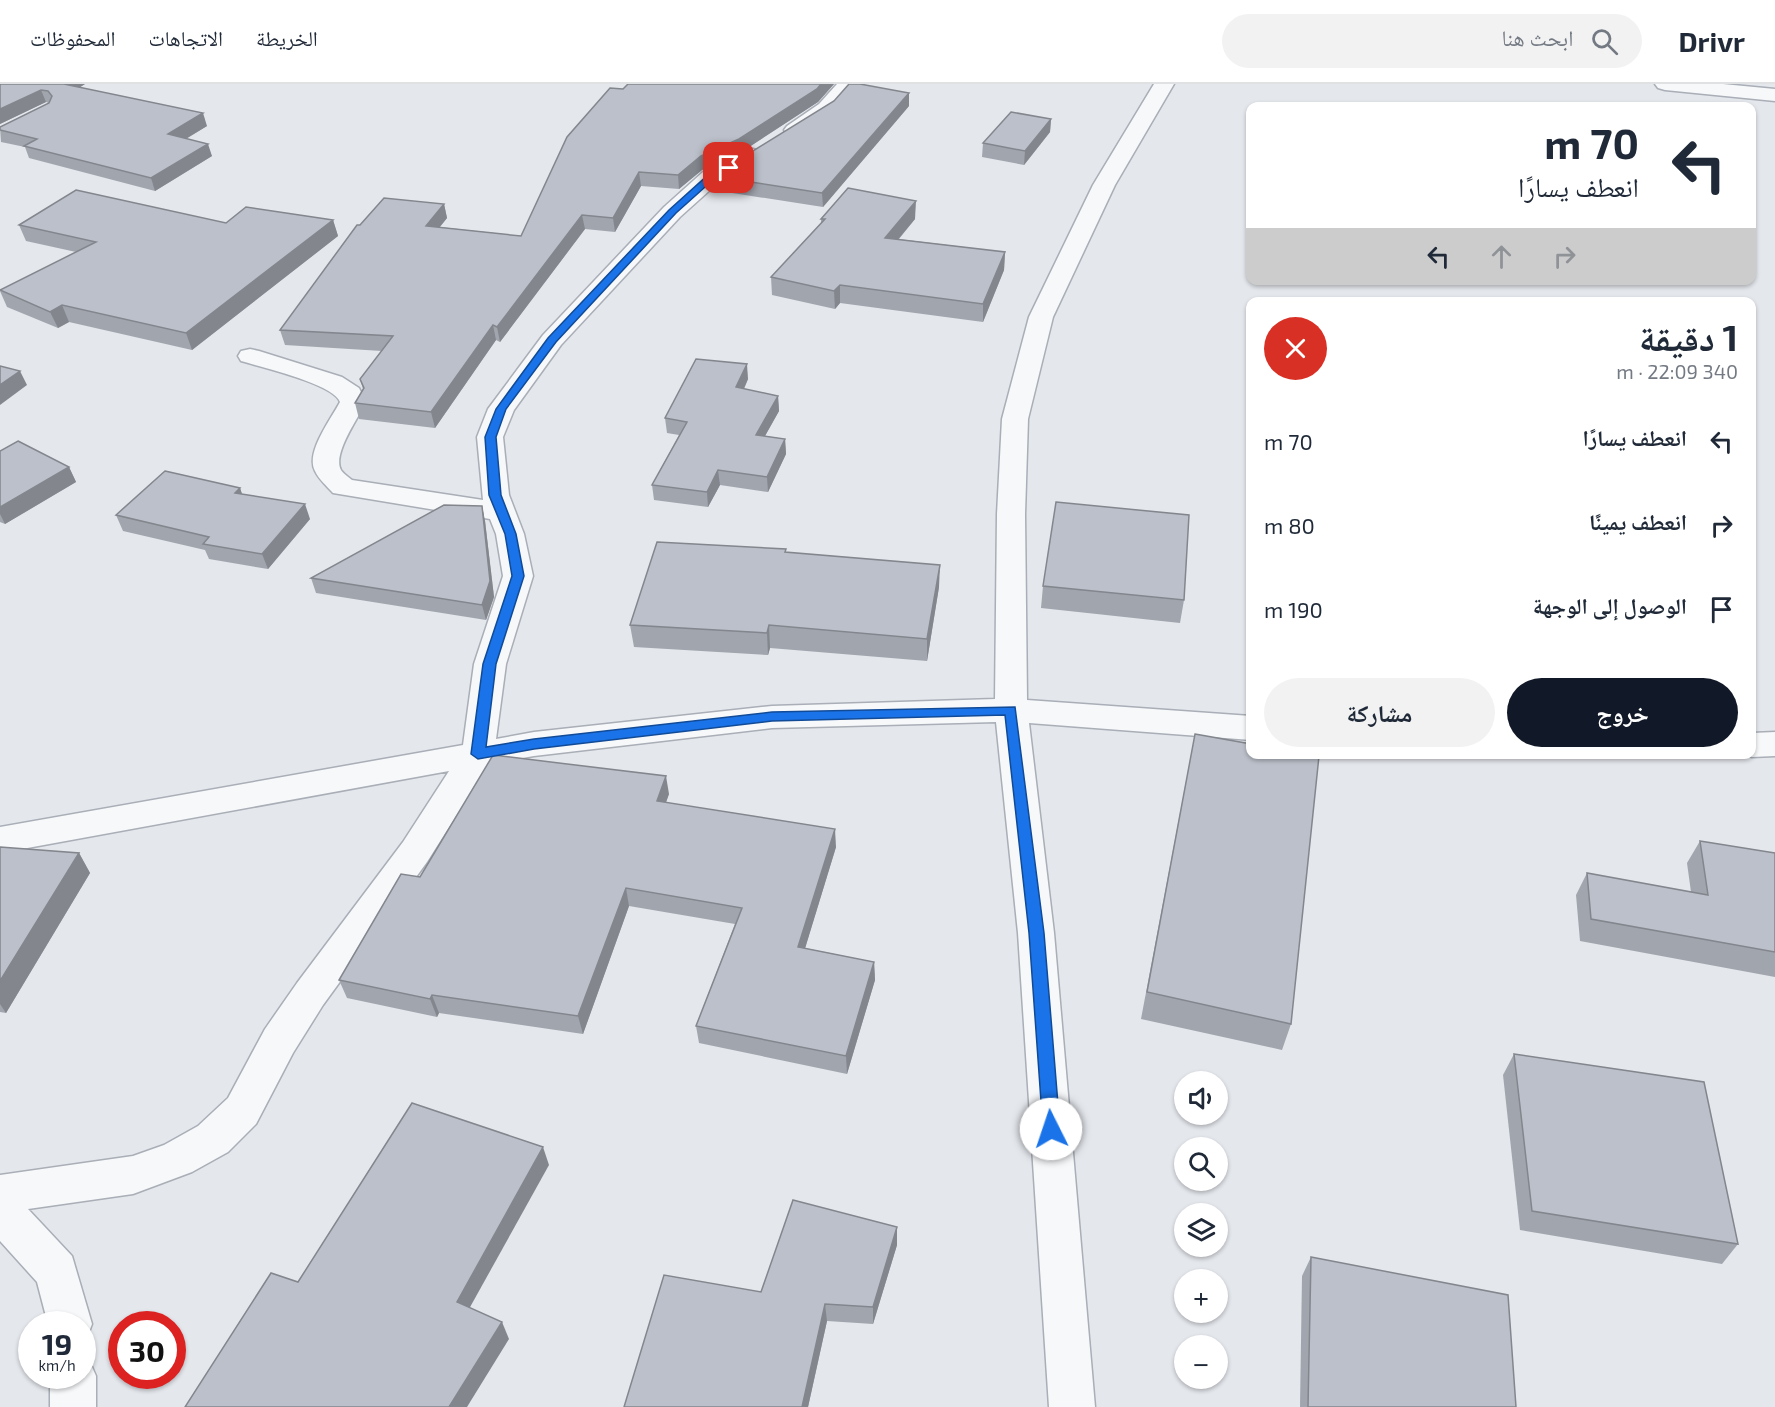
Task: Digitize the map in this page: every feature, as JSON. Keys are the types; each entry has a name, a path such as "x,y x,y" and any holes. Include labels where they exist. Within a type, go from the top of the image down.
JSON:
{"street":[{"path":"0,1194 133,1175 177,1159 213,1139 243,1111 279,1041 310,993 416,852 478,754 489,664 518,576 510,534 495,495 490,437 501,409 552,340 672,212 711,177 748,159 826,108 848,84"},
{"path":"1072,1407 1036,933 1011,710 1011,513 1015,419 1041,317 1104,185 1164,84"},
{"path":"1665,84 1775,94"},
{"path":"250,356 333,382 350,393 353,402 326,455 326,466 331,476 343,487 502,512"},
{"path":"0,840 534,744 772,717 1011,710 1246,728"},
{"path":"1756,745 1775,744"},
{"path":"0,1210 56,1271 67,1311"},
{"path":"73,1389 73,1407"}],"building":[{"path":"0,84 64,84 203,113 168,134 208,144 151,178 24,146 37,139 0,130 0,127 49,103 52,96 48,91 41,90 0,109"},
{"path":"628,84 821,84 817,89 739,139 701,156 678,175 639,172 613,218 582,215 497,327 493,325 431,412 355,403 364,388 360,379 393,336 280,330 357,225 360,225 384,198 444,204 426,226 521,236 567,137 610,88 623,89"},
{"path":"849,84 909,93 822,193 712,176 834,101"},
{"path":"1011,112 1051,119 1025,151 983,143"},
{"path":"848,188 916,201 885,238 1005,252 983,304 840,285 834,291 771,277 825,219 821,219"},
{"path":"76,190 226,223 246,207 333,220 186,333 62,305 50,312 0,290 96,242 19,225"},
{"path":"696,359 747,364 736,387 778,396 756,435 785,439 767,477 718,470 707,492 652,485 687,422 665,418"},
{"path":"0,366 20,371 0,385"},
{"path":"18,441 69,467 0,507 0,451"},
{"path":"165,471 240,488 235,493 305,504 262,554 203,544 209,537 116,515"},
{"path":"1056,502 1189,515 1184,600 1043,586"},
{"path":"444,505 482,506 490,581 482,605 311,578"},
{"path":"657,542 786,549 785,552 940,565 927,639 769,625 767,633 630,625"},
{"path":"1195,734 1246,743 1246,759 1319,759 1291,1024 1147,992"},
{"path":"493,755 666,776 657,801 835,829 798,947 874,962 846,1056 696,1026 742,908 626,888 578,1016 432,995 430,999 339,980 401,874 420,877"},
{"path":"1700,841 1775,853 1775,952 1591,919 1587,873 1708,895"},
{"path":"0,847 79,853 0,981"},
{"path":"1514,1054 1704,1082 1738,1244 1532,1211"},
{"path":"412,1103 543,1147 457,1302 502,1322 449,1407 185,1407 271,1273 298,1282"},
{"path":"793,1200 897,1227 873,1307 825,1304 802,1407 624,1407 664,1275 761,1292"},
{"path":"1311,1257 1508,1295 1516,1407 1308,1407"}],"route":[{"path":"729,168 711,177 672,212 552,340 501,409 490,437 495,495 510,534 518,576 489,664 478,754 534,744 772,717 1011,710 1036,933 1051,1129"}]}
